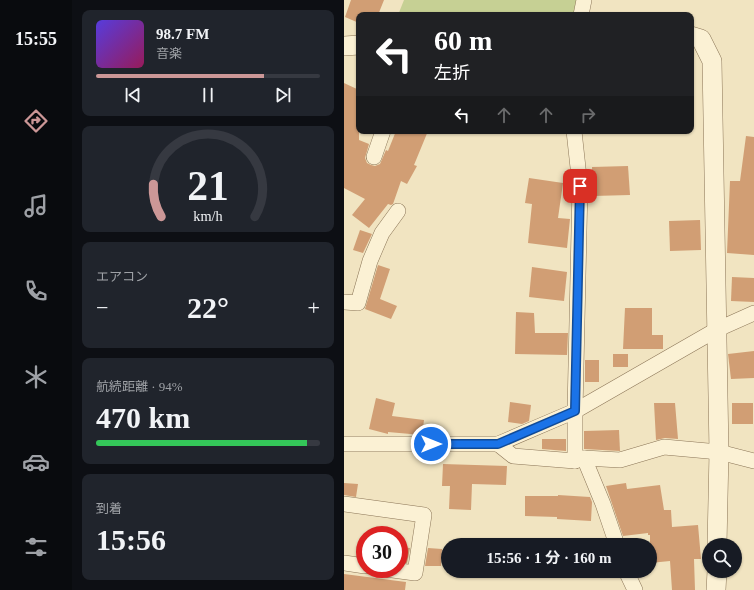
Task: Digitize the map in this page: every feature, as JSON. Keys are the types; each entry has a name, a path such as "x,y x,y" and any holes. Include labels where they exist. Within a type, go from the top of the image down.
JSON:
{"street":[{"path":"582,12 584,0"},
{"path":"694,37 702,39 712,61 719,452 717,538"},
{"path":"344,46 356,45"},
{"path":"374,156 382,134"},
{"path":"574,134 580,186 575,411 579,460 603,504 615,538"},
{"path":"344,302 358,303 370,261 382,233 398,211"},
{"path":"344,444 498,444 575,411 716,330 754,313"},
{"path":"498,444 513,456 579,460 620,460 664,447 719,452 754,461"},
{"path":"344,504 424,515 415,573 408,572"},
{"path":"344,563 356,565"},
{"path":"629,578 635,590"},
{"path":"716,590 717,578"}],"green space":[{"path":"404,0 580,0 578,12 399,12"}],"building":[{"path":"351,0 384,0 379,12 356,12 356,22 345,17"},
{"path":"344,83 356,89 356,134 359,134 359,140 369,144 365,158 367,163 375,166 380,164 386,150 388,151 395,134 427,134 414,165 417,166 407,184 401,181 393,204 388,204 369,228 352,215 365,199 344,188"},
{"path":"746,136 754,137 754,255 727,253 730,181 740,181"},
{"path":"628,166 630,195 593,196 592,167"},
{"path":"529,178 563,183 558,218 570,219 567,248 528,243 532,204 525,203"},
{"path":"700,220 701,250 670,251 669,221"},
{"path":"360,230 372,234 363,253 353,250"},
{"path":"378,265 390,269 380,299 397,306 391,319 365,309"},
{"path":"532,267 567,272 564,301 529,297"},
{"path":"732,277 754,278 754,302 731,301"},
{"path":"625,308 652,308 652,335 663,335 663,349 623,349"},
{"path":"516,312 534,313 535,333 568,333 567,355 515,354"},
{"path":"754,351 754,378 731,379 728,354"},
{"path":"613,354 628,354 628,367 613,367"},
{"path":"585,360 599,360 599,382 585,382"},
{"path":"376,398 395,403 392,416 424,420 422,435 388,432 388,434 369,429"},
{"path":"510,402 531,405 529,421 522,424 508,422"},
{"path":"654,403 675,403 678,439 665,438 656,440"},
{"path":"732,403 753,403 753,424 732,424"},
{"path":"619,430 620,451 584,449 584,431"},
{"path":"542,439 566,439 566,451 542,449"},
{"path":"443,464 507,466 506,485 472,484 471,510 449,509 450,486 442,486"},
{"path":"344,483 358,484 356,497 344,495"},
{"path":"626,483 627,489 660,485 664,510 671,510 672,527 698,525 701,559 694,559 695,590 672,590 670,561 657,562 657,538 650,538 648,533 623,536 606,486"},
{"path":"558,495 590,497 592,502 591,521 557,519 557,517 525,516 525,496"},
{"path":"408,548 410,548 408,558"},
{"path":"428,548 441,549 441,566 425,566"},
{"path":"344,574 356,576 356,578 375,578 406,582 405,590 344,590"}],"route":[{"path":"431,444 498,444 575,411 580,186"}]}
